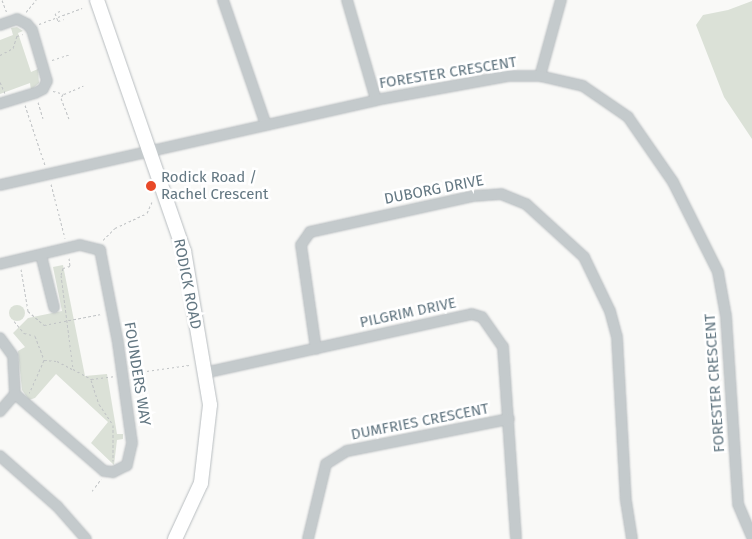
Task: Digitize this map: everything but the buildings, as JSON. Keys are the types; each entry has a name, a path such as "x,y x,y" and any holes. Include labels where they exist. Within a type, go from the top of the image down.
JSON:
{"main road":[{"name":"RODICK ROAD","path":"96,1 184,251 210,405 201,484 175,539"}],"street":[{"path":"223,0 266,126"},
{"path":"347,0 376,100"},
{"path":"540,76 561,0"},
{"path":"4,103 39,91 47,81 32,30 23,21 5,23"},
{"name":"FORESTER CRESCENT","path":"0,185 376,100 508,76 540,76 583,86 628,117 673,182 718,272 726,316 738,504 752,537"},
{"name":"DUBORG DRIVE","path":"316,349 300,245 310,232 474,196 501,194 526,204 584,257 610,311 617,337 626,501 632,539"},
{"path":"0,262 41,255 80,245 96,248"},
{"name":"FOUNDERS WAY","path":"96,248 104,259 132,443 127,465 112,472 105,471"},
{"path":"41,255 54,307"},
{"name":"PILGRIM DRIVE","path":"204,373 472,314 482,317 503,347 516,539"},
{"path":"0,338 13,356 18,397 105,471"},
{"path":"0,411 18,397"},
{"name":"DUMFRIES CRESCENT","path":"308,539 326,464 347,451 509,419"},
{"path":"0,456 57,506 86,539"}],"path":[{"path":"2,0 5,23"},
{"path":"23,21 28,8 36,0"},
{"path":"0,55 13,48 16,36 82,8"},
{"path":"60,11 55,13 58,21 64,19"},
{"path":"42,63 70,54"},
{"path":"0,82 4,103"},
{"path":"43,118 39,91 64,94 83,86"},
{"path":"64,94 61,98 69,119"},
{"path":"23,97 48,174 62,232 69,248 70,266 63,268 61,275 68,310 66,323"},
{"path":"96,248 115,228 147,213 152,202"},
{"path":"14,321 24,333 35,336 44,360 37,381 18,397"},
{"path":"44,360 57,361 73,369"},
{"path":"91,379 99,404 113,425 113,462 92,492"}],"shaded area":[{"path":"752,1 752,139 724,97 696,25 703,15 728,10"},
{"path":"17,27 23,31 18,33 31,72 38,69 39,83 31,90 30,83 0,94 0,40 13,35 11,28"},
{"path":"63,265 85,376 107,374 117,434 123,434 123,439 117,440 114,465 91,443 108,422 56,374 35,398 29,400 22,390 18,351 25,347 13,333 28,318 62,311 53,267"},
{"path":"17,305 25,313 17,321 9,313"}],"place":[{"name":"Rodick Road / Rachel Crescent","path":"151,186"}]}
